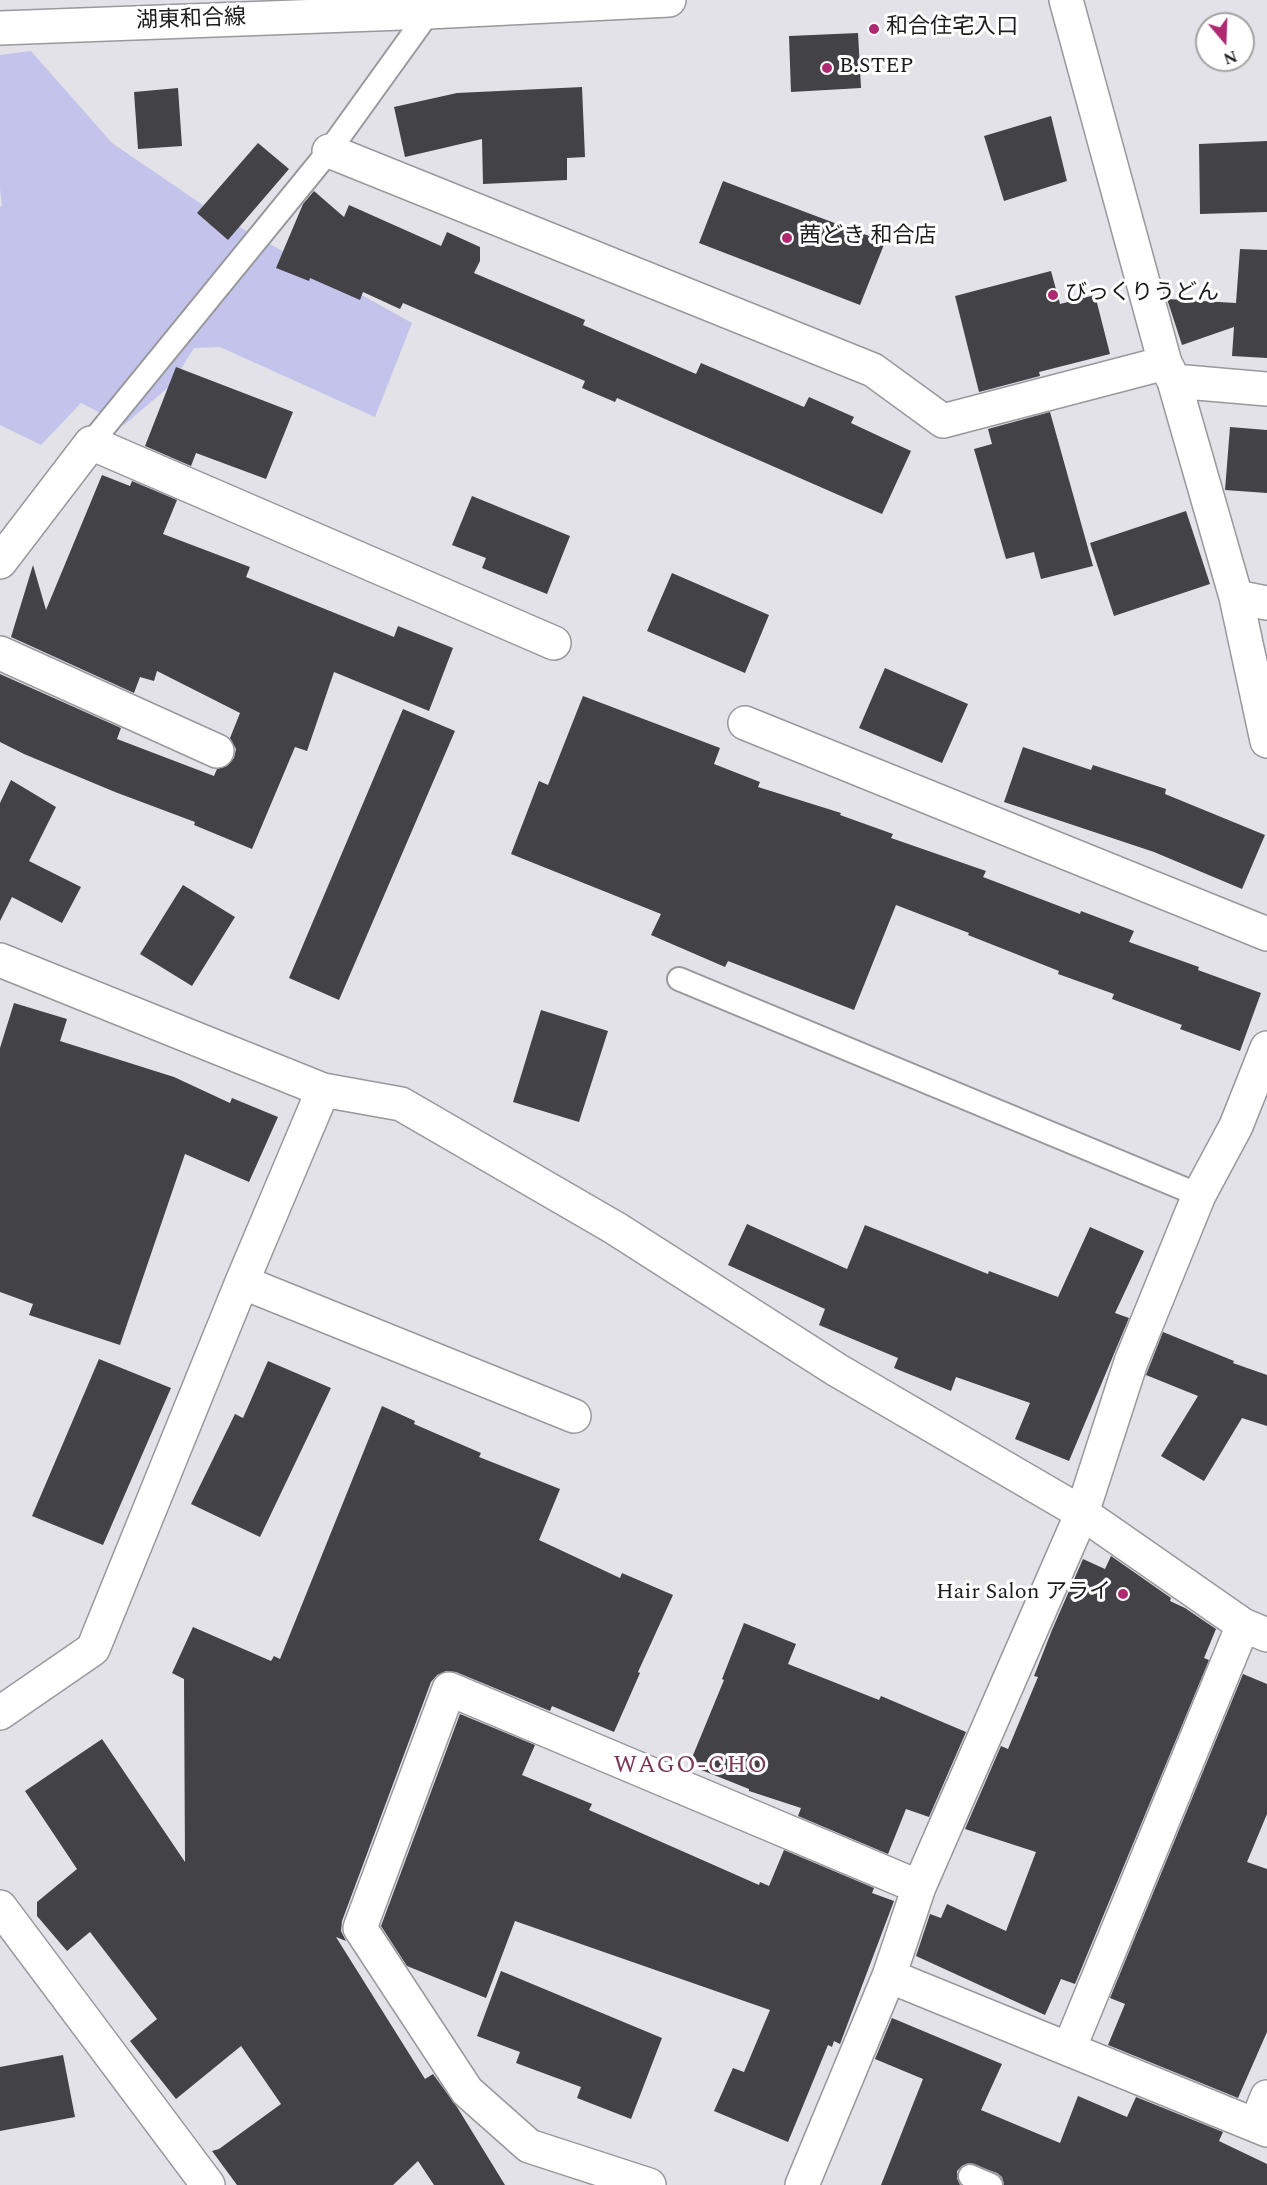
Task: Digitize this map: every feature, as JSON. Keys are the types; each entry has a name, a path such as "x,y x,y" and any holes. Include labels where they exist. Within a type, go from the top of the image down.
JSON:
{"street":[{"name":"湖東和合線","path":"0,28 434,6 669,0"},
{"path":"1066,0 1169,372 1251,600 1267,741"},
{"path":"329,151 873,370 944,421 1169,372 1267,389"},
{"path":"0,562 91,442 554,642"},
{"path":"0,653 217,752"},
{"path":"745,723 1267,934"},
{"path":"0,960 323,1090 401,1104 615,1228 837,1370 1082,1513 1255,1630 1069,2049"},
{"path":"802,2185 889,1976 919,1887 1082,1513 1131,1362 1199,1195 1236,1126 1267,1048"},
{"path":"0,1713 93,1649 242,1282 323,1090"},
{"path":"242,1282 574,1416"},
{"path":"649,2185 529,2146 466,2091 360,1929 449,1689 919,1887"},
{"path":"0,1907 208,2185"},
{"path":"889,1976 1069,2049 1263,2118"}],"lane":[{"path":"91,442 329,151 434,6"},
{"path":"679,980 1199,1195"},
{"path":"970,2176 991,2185"}],"shaded area":[{"path":"31,51 112,143 216,214 412,323 375,417 220,347 194,348 171,385 124,425 81,403 41,445 0,425 0,207 2,205 0,55"}],"building":[{"path":"858,33 861,88 791,92 789,36"},
{"path":"582,87 585,157 567,158 567,180 483,184 482,139 405,157 394,107 457,93"},
{"path":"178,88 182,146 138,149 134,92"},
{"path":"1051,116 1067,181 1004,201 984,136"},
{"path":"1267,141 1267,212 1200,214 1199,144"},
{"path":"258,143 289,169 228,240 197,213"},
{"path":"723,181 885,242 860,305 699,243"},
{"path":"314,191 344,217 349,205 441,246 447,232 480,247 480,261 474,273 585,320 583,325 696,374 701,363 804,407 809,397 854,417 851,423 911,451 882,514 617,398 615,402 582,388 585,381 403,303 400,309 363,292 360,300 310,278 309,281 276,268 303,204"},
{"path":"1240,249 1267,250 1267,358 1232,356 1234,327 1182,345 1167,299 1236,303"},
{"path":"1051,271 1060,304 1095,295 1110,354 1039,372 1040,376 979,392 955,296"},
{"path":"176,367 293,412 266,479 196,453 191,466 145,446"},
{"path":"1050,412 1093,566 1041,579 1034,552 1006,559 974,449 992,444 988,429"},
{"path":"1230,427 1267,430 1267,493 1225,490"},
{"path":"102,475 130,486 132,481 177,500 163,534 250,567 246,577 394,637 398,626 453,648 429,711 334,672 307,751 295,747 252,849 194,825 195,822 115,792 0,742 0,674 121,728 117,739 214,776 217,769 227,766 234,758 236,749 230,738 240,713 157,671 154,681 140,677 134,693 11,637 33,565 46,610"},
{"path":"472,496 570,536 547,594 482,568 486,558 452,545"},
{"path":"1186,511 1210,584 1114,616 1090,543"},
{"path":"672,573 769,615 745,673 647,631"},
{"path":"885,668 968,704 942,763 859,728"},
{"path":"583,696 720,748 714,764 760,782 758,787 841,813 840,815 893,834 891,838 986,871 983,877 1080,914 1081,911 1134,931 1129,942 1199,967 1198,970 1261,993 1240,1051 1180,1029 1182,1025 1112,999 1114,994 1058,974 1059,971 896,905 854,1010 728,961 725,967 651,935 661,914 511,854 539,781 548,785"},
{"path":"403,709 455,731 339,1000 289,978"},
{"path":"1023,747 1091,770 1093,765 1166,789 1165,794 1265,835 1242,889 1154,852 1004,802"},
{"path":"11,780 56,807 29,861 81,887 62,923 12,897 0,921 0,803"},
{"path":"183,885 235,917 192,986 140,954"},
{"path":"14,1003 67,1019 60,1041 174,1077 230,1103 232,1098 278,1117 249,1182 185,1154 120,1345 29,1315 33,1304 0,1292 0,1048"},
{"path":"541,1010 608,1031 579,1122 513,1102"},
{"path":"747,1224 847,1269 865,1225 988,1274 989,1271 1058,1297 1090,1227 1144,1251 1115,1313 1129,1318 1069,1461 1015,1439 1030,1403 956,1377 951,1391 894,1368 898,1358 819,1325 825,1309 728,1265"},
{"path":"1163,1332 1234,1361 1233,1363 1267,1375 1267,1426 1242,1418 1204,1481 1161,1456 1198,1396 1146,1375"},
{"path":"99,1359 171,1388 103,1545 32,1516"},
{"path":"268,1361 331,1388 260,1537 191,1504 235,1414 243,1418"},
{"path":"382,1406 415,1421 414,1424 481,1453 479,1457 560,1489 539,1540 620,1578 622,1573 673,1595 614,1732 552,1706 550,1711 456,1672 446,1671 437,1675 431,1682 342,1921 341,1931 346,1941 336,1937 425,2079 433,2074 457,2107 505,2185 434,2185 418,2161 393,2185 237,2185 212,2151 219,2149 281,2104 241,2046 176,2099 130,2041 157,2019 90,1932 67,1951 37,1916 37,1902 77,1869 25,1791 102,1739 185,1862 184,1679 172,1673 193,1627 271,1661 274,1656 280,1659"},
{"path":"1111,1556 1171,1598 1170,1601 1185,1608 1216,1629 1204,1658 1209,1660 1075,1984 1061,1979 1045,2015 916,1956 930,1914 941,1918 947,1904 1006,1931 1036,1852 965,1829 1001,1746 1008,1749 1038,1677 1034,1676 1052,1630 1083,1559 1105,1569"},
{"path":"744,1623 796,1644 788,1664 879,1700 881,1696 966,1732 929,1817 906,1809 888,1854 798,1816 801,1808 749,1791 749,1789 689,1765 724,1680 722,1679"},
{"path":"1243,1674 1267,1684 1267,1814 1247,1862 1267,1869 1267,2032 1238,2098 1108,2045 1125,2004 1110,1998"},
{"path":"460,1714 535,1745 522,1775 592,1804 589,1810 759,1885 760,1882 769,1886 784,1850 874,1888 872,1893 894,1901 840,2044 834,2041 832,2047 828,2045 788,2142 714,2111 733,2068 744,2072 770,2010 515,1921 486,1998 407,1966 381,1926"},
{"path":"501,1971 662,2038 631,2119 577,2098 581,2087 516,2063 520,2052 477,2036"},
{"path":"892,2018 1002,2064 981,2110 1060,2143 1078,2096 1127,2117 1136,2097 1223,2132 1219,2141 1267,2164 1267,2185 1004,2185 1002,2177 997,2173 969,2163 957,2171 960,2185 881,2185 923,2079 875,2059"},
{"path":"63,2055 75,2117 0,2131 0,2067"}],"place":[{"name":"和合住宅入口","path":"874,29"},
{"name":"B.STEP","path":"827,68"},
{"name":"茜どき 和合店","path":"787,238"},
{"name":"びっくりうどん","path":"1053,295"},
{"name":"Hair Salon アライ","path":"1123,1594"}],"district":[{"name":"WAGO-CHO","path":"691,1767"}]}
